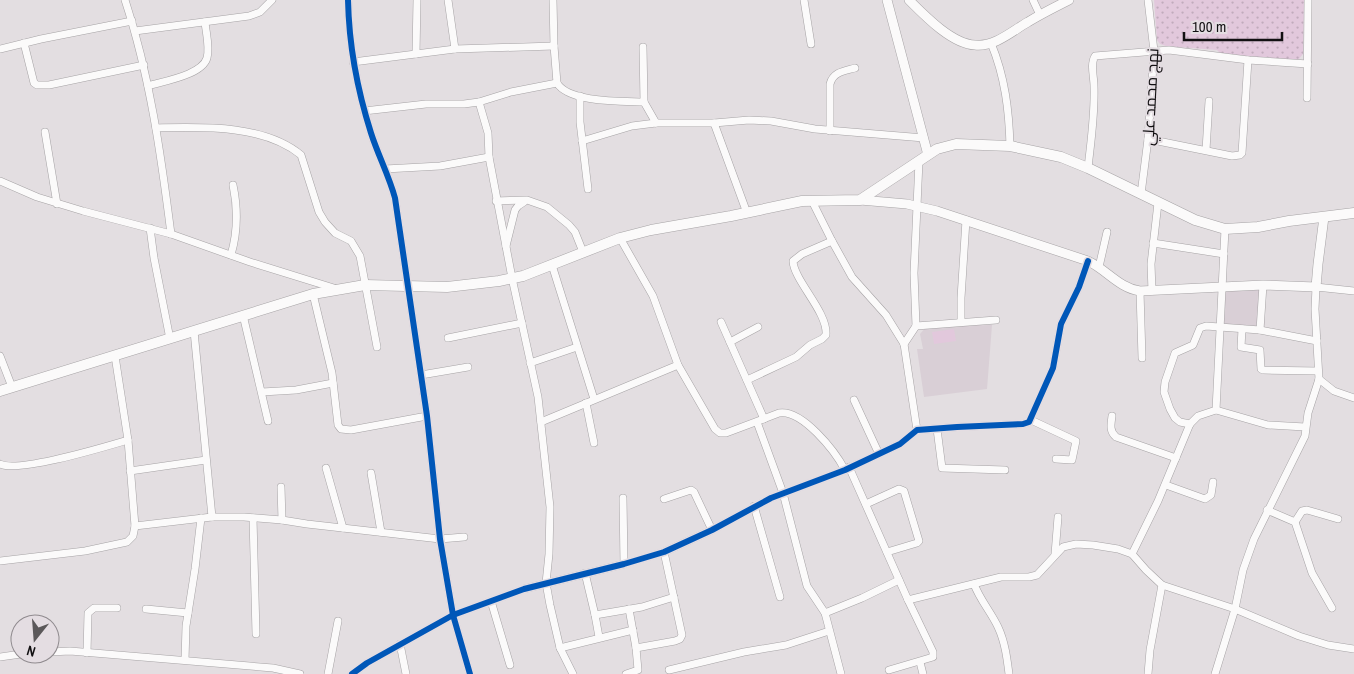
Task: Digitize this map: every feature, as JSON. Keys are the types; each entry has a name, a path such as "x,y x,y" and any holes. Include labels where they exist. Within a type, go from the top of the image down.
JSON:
{"main road":[{"path":"0,391 313,294 365,285 436,287 474,285 523,276 620,238 663,227 747,213 795,202 860,200 946,145 1010,146 1047,154 1088,168 1195,220 1225,229 1258,227 1289,220 1354,213"}],"street":[{"path":"125,0 144,65 156,128 171,234"},
{"path":"135,31 249,16 260,12 272,0"},
{"path":"348,0 353,62 364,111 395,198 427,416 440,539 453,614 470,674"},
{"path":"416,54 418,0"},
{"path":"448,0 455,49"},
{"path":"553,0 557,83 563,89 580,96 644,102"},
{"path":"804,0 811,44"},
{"path":"887,0 924,138 917,206 914,274 916,326 904,344"},
{"path":"909,0 954,38 970,45 978,46 991,43 1069,0"},
{"path":"1034,0 1040,15"},
{"name":"نهج محمد علي","path":"1141,194 1148,140 1154,52 1148,0"},
{"path":"1307,98 1308,0"},
{"path":"0,49 132,21"},
{"path":"148,86 192,73 205,63 208,51 205,22"},
{"path":"24,43 34,83 37,85 49,85 144,65"},
{"path":"991,43 1005,90 1010,146"},
{"path":"353,62 455,49 554,46"},
{"path":"643,47 644,102 656,123"},
{"path":"1088,168 1094,123 1093,58 1097,55 1182,51 1248,60 1308,64"},
{"path":"1148,140 1236,156 1242,153 1248,60"},
{"path":"830,131 830,84 832,78 838,73 854,68"},
{"path":"364,111 426,104 479,102 511,92 557,83"},
{"path":"580,96 580,122 588,189"},
{"path":"1206,150 1209,101"},
{"path":"479,102 488,133 489,157 496,201 541,422 550,507 550,546 546,583 556,636 573,674"},
{"path":"582,141 632,126 656,123 714,123 738,120 763,120 830,131 924,138"},
{"path":"714,123 747,213"},
{"path":"156,128 212,128 253,133 268,137 295,150 302,158 319,212 325,222 335,233 355,245 362,262 377,347"},
{"path":"44,132 57,204"},
{"path":"385,169 440,166 489,157"},
{"path":"0,181 57,204 171,234 338,289"},
{"path":"231,255 236,235 237,217 232,185"},
{"path":"496,201 527,200 547,207 569,224 583,252"},
{"path":"506,248 515,210 527,200"},
{"path":"860,200 917,206 966,220 1088,261 1099,267 1122,286 1140,291 1264,285 1354,291"},
{"path":"812,201 852,277 886,315 904,344 917,430"},
{"path":"1152,291 1151,264 1158,203"},
{"path":"1214,674 1235,610 1243,570 1257,531 1302,444 1314,391 1319,379 1315,309 1324,217"},
{"path":"961,322 966,220"},
{"path":"150,228 170,339"},
{"path":"1216,410 1225,229"},
{"path":"1099,267 1107,232"},
{"path":"620,238 653,296 678,365 715,429 720,433 726,433 786,412 800,418 836,454 847,468 866,504 934,655 930,659 889,670"},
{"path":"747,380 796,357 810,345 826,336 824,323 794,268 793,261 802,254 832,241"},
{"path":"1153,243 1224,254"},
{"path":"352,674 367,663 453,614 546,583 664,552 712,530 754,506 900,444 917,430 1022,424 1031,420 1053,368 1061,324 1079,287 1088,261"},
{"path":"552,265 594,399"},
{"path":"1260,330 1264,285"},
{"path":"1140,291 1142,358"},
{"path":"313,294 333,383 338,425 341,428 351,430 427,416"},
{"path":"243,315 268,421"},
{"path":"916,326 996,320"},
{"path":"721,322 747,380 783,493 807,586 825,613 841,674"},
{"path":"448,338 522,324"},
{"path":"730,342 758,326"},
{"path":"1190,424 1180,422 1175,418 1165,398 1164,387 1175,353 1193,345 1200,328 1206,326 1260,330 1317,341"},
{"path":"1242,330 1241,347 1260,350 1260,369 1318,371"},
{"path":"194,332 212,517"},
{"path":"530,363 577,347"},
{"path":"0,356 12,387"},
{"path":"0,561 69,553 128,542 133,536 135,526 128,440 116,356"},
{"path":"541,422 678,365"},
{"path":"421,375 468,367"},
{"path":"1319,379 1334,390 1354,398"},
{"path":"262,392 296,390 333,383"},
{"path":"854,400 879,454"},
{"path":"586,402 594,443"},
{"path":"1132,554 1166,485 1190,424 1198,416 1216,410 1268,426 1305,427"},
{"path":"1112,416 1111,428 1112,433 1116,437 1176,458"},
{"path":"1031,420 1076,441 1072,460 1056,459"},
{"path":"937,429 942,468 1005,470"},
{"path":"0,464 12,466 57,460 128,440"},
{"path":"130,471 206,460"},
{"path":"326,468 343,528"},
{"path":"371,473 381,532"},
{"path":"1166,485 1205,499 1211,495 1214,482"},
{"path":"281,487 282,520"},
{"path":"866,504 899,489 904,491 919,541 887,552"},
{"path":"664,499 692,490 712,530"},
{"path":"623,498 624,564"},
{"path":"754,506 780,597"},
{"path":"1267,510 1295,522 1312,573 1332,608"},
{"path":"1295,522 1302,511 1307,510 1338,519"},
{"path":"135,526 212,517 253,518 440,539 464,537"},
{"path":"1055,555 1058,517"},
{"path":"185,660 188,613 201,518"},
{"path":"253,518 256,634"},
{"path":"908,600 1000,577 1030,577 1037,575 1063,547 1076,544 1118,549 1132,554 1162,585 1235,610 1299,636 1328,644 1354,648"},
{"path":"636,648 680,639 682,630 664,552"},
{"path":"585,573 599,637"},
{"path":"825,613 899,580"},
{"path":"974,584 979,597 998,626 1006,654 1009,674"},
{"path":"1148,674 1150,650 1162,585"},
{"path":"595,615 629,610 674,597"},
{"path":"491,601 510,665"},
{"path":"87,653 88,613 94,608 117,608"},
{"path":"146,608 188,613"},
{"path":"626,674 638,670 629,610"},
{"path":"328,674 338,620"},
{"path":"560,648 633,630"},
{"path":"668,670 744,652 786,645 829,631"},
{"path":"400,644 406,674"},
{"path":"60,652 273,668 300,674"},
{"path":"920,662 923,674"}],"shaded area":[{"path":"1154,0 1304,0 1303,54 1298,60 1221,54 1217,50 1160,44 1157,40"},
{"path":"1225,289 1266,289 1264,332 1223,331"},
{"path":"992,325 987,389 924,397 917,349 923,349 920,334 927,326"},
{"path":"954,329 956,341 934,344 932,332"}],"cycle path":[{"path":"348,0 352,51 366,117 395,198 427,416 440,539 453,615 470,674"},
{"path":"352,674 367,663 453,615 524,589 664,552 712,530 771,498 845,470 900,444 917,430 1023,424 1029,422 1053,368 1061,324 1079,287 1088,261"}]}
